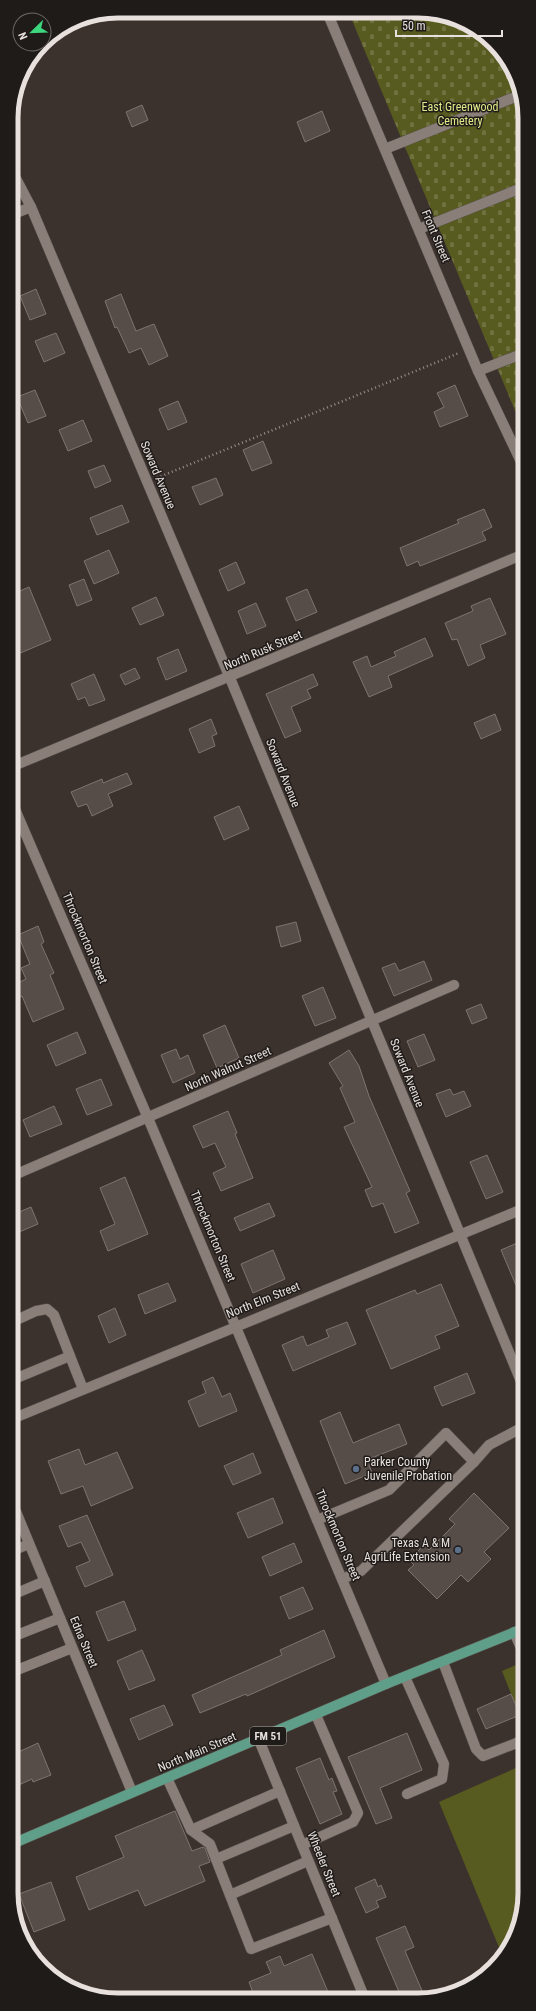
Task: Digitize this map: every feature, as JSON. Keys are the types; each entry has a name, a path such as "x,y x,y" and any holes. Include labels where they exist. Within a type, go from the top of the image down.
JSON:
{"main road":[{"name":"North Main Street","path":"18,1841 132,1792 259,1740 386,1684 518,1631"}],"street":[{"name":"Front Street","path":"330,18 478,371 518,455"},
{"path":"385,149 516,98"},
{"name":"Soward Avenue","path":"18,181 32,207 230,678 459,1235 518,1374"},
{"path":"419,229 518,189"},
{"path":"18,212 32,207"},
{"path":"478,371 518,355"},
{"name":"North Rusk Street","path":"18,765 230,678 518,557"},
{"name":"Throckmorton Street","path":"18,814 236,1325 386,1684"},
{"name":"North Walnut Street","path":"18,1173 454,985"},
{"name":"North Elm Street","path":"18,1416 236,1325 518,1210"},
{"path":"18,1319 36,1311 47,1309 54,1315 83,1389"},
{"path":"18,1378 70,1356"},
{"path":"342,1579 361,1571 474,1462 489,1445 518,1430"},
{"path":"317,1520 389,1490 446,1433 474,1462"},
{"name":"Edna Street","path":"18,1517 132,1792"},
{"path":"18,1549 29,1544"},
{"path":"18,1592 44,1581"},
{"path":"18,1635 60,1618"},
{"path":"514,1632 518,1641"},
{"path":"18,1670 72,1648"},
{"path":"442,1662 476,1749 483,1756 518,1742"},
{"path":"405,1677 444,1764 442,1779 407,1794"},
{"path":"302,1845 353,1822 358,1813 316,1715"},
{"name":"Wheeler Street","path":"259,1740 363,1993"},
{"path":"167,1778 191,1830 210,1844 251,1948 332,1918"},
{"path":"191,1830 280,1791"},
{"path":"216,1859 294,1826"},
{"path":"230,1895 308,1861"}],"path":[{"path":"147,482 469,349"}],"green space":[{"name":"East Greenwood Cemetery","path":"351,18 425,18 450,23 468,31 489,47 505,68 515,92 518,118 518,418"},
{"path":"518,1664 518,1711 502,1671"},
{"path":"518,1767 518,1900 515,1919 508,1937 500,1950 439,1802"}],"building":[{"path":"142,105 148,120 132,127 126,112"},
{"path":"322,111 330,131 305,142 297,122"},
{"path":"36,289 46,314 30,320 20,296"},
{"path":"121,294 136,331 154,324 168,356 149,365 141,348 129,353 117,327 115,328 105,301"},
{"path":"56,333 65,353 44,362 35,341"},
{"path":"455,385 468,416 440,427 434,412 444,407 437,393"},
{"path":"35,390 46,416 28,423 18,397"},
{"path":"178,401 187,422 168,430 159,409"},
{"path":"83,420 92,441 68,451 59,430"},
{"path":"263,441 272,463 252,471 243,450"},
{"path":"104,465 111,481 95,488 88,471"},
{"path":"216,478 223,495 200,505 192,487"},
{"path":"122,505 129,522 97,535 90,518"},
{"path":"484,509 492,527 482,532 486,540 420,566 418,561 407,566 400,548 459,523 457,520"},
{"path":"109,550 119,573 94,584 84,561"},
{"path":"236,562 245,583 228,591 219,570"},
{"path":"84,579 92,600 77,606 69,585"},
{"path":"29,587 51,640 18,654 18,592"},
{"path":"307,589 317,612 296,621 286,598"},
{"path":"156,597 164,615 140,625 132,608"},
{"path":"490,598 506,634 480,645 485,658 468,666 457,639 452,640 445,623 473,611 471,606"},
{"path":"256,603 266,626 247,634 238,611"},
{"path":"425,638 433,656 388,676 392,687 369,697 353,662 367,656 371,667 396,656 394,652"},
{"path":"178,649 187,671 166,680 157,658"},
{"path":"135,668 140,678 125,685 120,675"},
{"path":"94,674 105,700 89,706 85,697 78,700 71,684"},
{"path":"313,674 318,685 307,690 311,698 291,707 301,731 285,738 266,694"},
{"path":"495,714 501,730 481,739 474,723"},
{"path":"211,719 217,734 212,736 215,746 199,753 189,729"},
{"path":"127,773 132,784 108,794 113,806 92,816 87,804 78,807 71,792 102,779 103,783"},
{"path":"239,806 249,829 224,840 214,817"},
{"path":"296,922 301,941 281,947 276,927"},
{"path":"38,926 44,942 41,944 54,973 50,975 64,1009 33,1022 22,996 18,998 18,983 26,979 21,968 30,964 18,935"},
{"path":"424,961 432,980 394,996 382,968 395,963 399,971"},
{"path":"323,987 336,1018 315,1026 302,996"},
{"path":"481,1004 487,1018 472,1024 466,1010"},
{"path":"225,1025 239,1058 217,1068 203,1035"},
{"path":"77,1032 86,1053 56,1066 47,1045"},
{"path":"424,1034 435,1060 418,1067 407,1041"},
{"path":"176,1049 180,1059 188,1055 195,1073 173,1083 161,1055"},
{"path":"349,1050 359,1066 369,1096 410,1191 406,1193 419,1223 395,1233 383,1203 372,1207 365,1190 372,1187 344,1127 355,1122 340,1088 343,1086 329,1063"},
{"path":"101,1079 112,1105 87,1115 76,1089"},
{"path":"450,1089 453,1095 464,1091 471,1106 446,1117 436,1094"},
{"path":"54,1106 62,1124 30,1137 23,1120"},
{"path":"228,1111 237,1133 235,1134 253,1178 221,1191 213,1173 226,1167 215,1143 203,1148 193,1126"},
{"path":"487,1155 503,1192 486,1199 470,1162"},
{"path":"125,1177 148,1234 108,1251 100,1231 115,1224 100,1188"},
{"path":"269,1203 275,1216 240,1231 234,1218"},
{"path":"31,1207 38,1224 18,1232 18,1212"},
{"path":"518,1243 518,1290 501,1250"},
{"path":"273,1250 285,1279 253,1293 241,1264"},
{"path":"168,1283 176,1301 145,1314 138,1295"},
{"path":"441,1284 459,1326 435,1336 440,1348 391,1369 366,1310 415,1290 417,1294"},
{"path":"115,1308 126,1335 109,1343 98,1316"},
{"path":"347,1322 356,1344 293,1371 282,1345 303,1336 307,1346 329,1337 326,1330"},
{"path":"467,1373 475,1393 442,1406 434,1387"},
{"path":"213,1377 222,1397 230,1393 237,1411 199,1427 188,1401 206,1393 202,1382"},
{"path":"340,1412 353,1443 399,1424 407,1444 369,1459 372,1464 369,1465 372,1473 345,1484 320,1421"},
{"path":"79,1449 85,1465 117,1452 133,1488 91,1506 83,1486 61,1494 48,1461"},
{"path":"253,1453 261,1473 233,1485 224,1466"},
{"path":"474,1493 509,1528 484,1552 491,1559 468,1582 461,1575 437,1599 408,1570 414,1565 409,1560 424,1545 429,1550 455,1524 449,1519"},
{"path":"273,1498 283,1523 248,1538 237,1513"},
{"path":"87,1515 113,1575 85,1587 76,1567 90,1561 81,1542 68,1547 59,1526"},
{"path":"294,1543 302,1562 270,1576 262,1557"},
{"path":"303,1587 313,1609 289,1619 280,1597"},
{"path":"124,1601 136,1630 108,1641 96,1612"},
{"path":"324,1630 335,1657 247,1696 246,1694 200,1713 192,1695 282,1655 280,1650"},
{"path":"142,1650 155,1680 129,1690 117,1661"},
{"path":"511,1694 518,1710 518,1716 486,1729 477,1709"},
{"path":"164,1705 173,1725 139,1740 130,1719"},
{"path":"407,1733 422,1770 380,1788 392,1818 376,1824 348,1757"},
{"path":"38,1743 51,1775 33,1782 32,1779 18,1785 18,1752"},
{"path":"320,1758 329,1780 332,1778 337,1791 333,1792 342,1814 320,1824 296,1768"},
{"path":"175,1811 192,1851 203,1847 205,1848 210,1862 199,1866 205,1881 145,1906 138,1890 89,1910 76,1877 124,1857 115,1836"},
{"path":"375,1879 378,1887 381,1885 386,1897 376,1901 379,1907 366,1913 355,1888"},
{"path":"51,1882 65,1920 34,1932 19,1894"},
{"path":"405,1926 414,1947 405,1951 423,1993 399,1993 376,1938"},
{"path":"312,1954 328,1993 253,1993 249,1982 271,1973 266,1962 280,1956 284,1966"}],"place":[{"name":"Parker County Juvenile Probation","path":"356,1469"},
{"name":"Texas A & M AgriLife Extension","path":"458,1550"}]}
